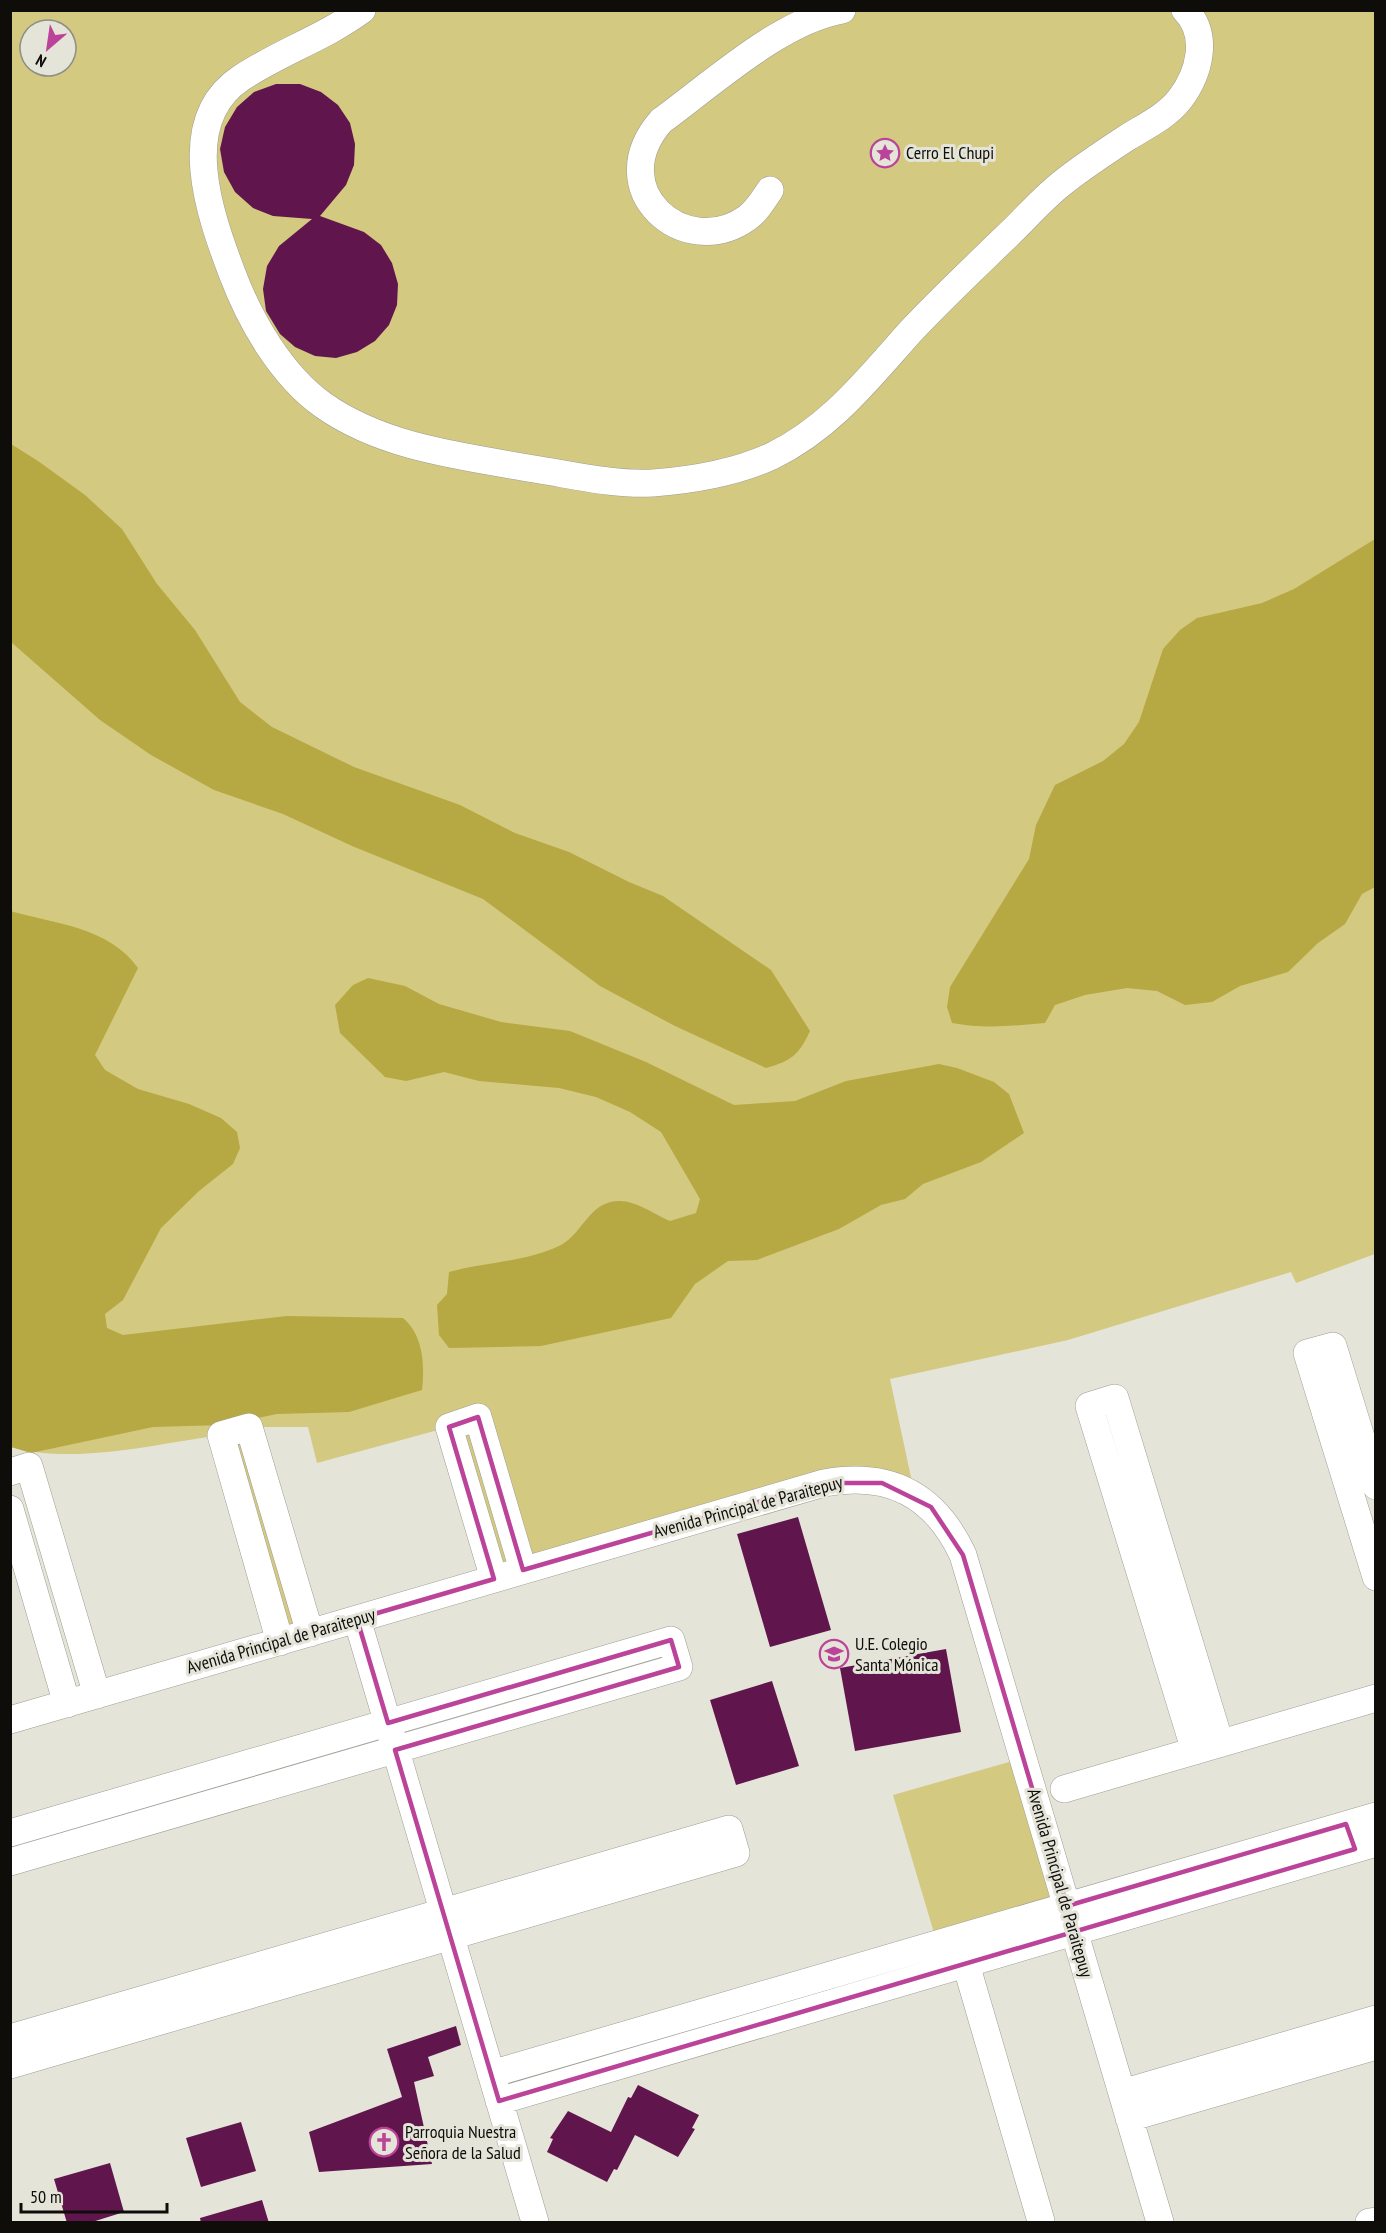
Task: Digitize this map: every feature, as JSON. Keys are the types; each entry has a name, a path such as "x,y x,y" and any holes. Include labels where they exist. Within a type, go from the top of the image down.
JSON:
{"street":[{"path":"362,10 342,25 237,80 216,104 209,118 203,150 208,194 231,271 259,330 284,365 322,404 381,435 472,458 617,482 649,483 696,478 758,461 793,445 838,411 939,302 1058,186 1098,157 1167,113 1178,103 1195,71 1199,54 1197,26 1185,10"},
{"path":"770,190 748,218 735,226 720,230 686,228 657,212 647,199 639,163 642,149 649,135 662,121 792,27 816,16 842,10"},
{"path":"1376,1486 1333,1346 1307,1353 1376,1577"},
{"path":"1115,1398 1207,1747 1089,1406 1115,1398"},
{"path":"494,1579 449,1426 478,1417 523,1570"},
{"path":"280,1642 221,1435 249,1426 310,1633"},
{"path":"10,1472 29,1466 97,1695"},
{"name":"Avenida Principal de Paraitepuy","path":"10,1720 824,1483 861,1479 891,1485 915,1496 943,1519 963,1555 1160,2223"},
{"path":"10,1509 67,1704"},
{"path":"357,1619 535,2223"},
{"path":"10,1833 671,1640 679,1667 10,1862"},
{"path":"1064,1789 1376,1698"},
{"path":"491,2074 1376,1816"},
{"path":"499,2101 1365,1846 1346,1824"},
{"path":"10,2038 447,1924 736,1853 729,1829 447,1924 10,2065"},
{"path":"958,1938 1041,2222"},
{"path":"776,1991 784,2017"},
{"path":"1125,2106 1376,2019"},
{"path":"1125,2106 1376,2046"},
{"path":"1369,2223 1376,2221"}],"highlighted area":[{"path":"478,1417 523,1570 824,1483 882,1483 931,1507 963,1555 1067,1906 1346,1824 1355,1849 499,2101 395,1750 679,1667 671,1640 388,1723 357,1619 494,1579 449,1427"}],"shaded area":[{"path":"10,11 1375,11 1375,1254 1296,1283 1291,1272 1068,1340 890,1379 915,1496 882,1483 494,1579 449,1427 317,1463 308,1427 250,1427 310,1633 280,1642 221,1435 115,1451 62,1454 11,1447"},
{"path":"11,444 85,495 122,529 157,584 195,630 240,702 272,727 354,767 460,805 515,833 569,852 663,896 771,970 810,1031 802,1046 788,1060 766,1068 675,1026 600,986 483,899 352,846 283,814 214,790 151,755 100,720 11,642"},
{"path":"1375,539 1375,887 1362,894 1345,924 1318,943 1288,972 1240,986 1212,1002 1185,1005 1157,991 1127,988 1085,995 1055,1005 1045,1023 987,1026 952,1023 947,1007 950,987 1029,859 1036,825 1055,785 1103,761 1124,744 1139,722 1163,649 1180,630 1197,618 1262,603 1294,589"},
{"path":"10,911 97,935 126,954 138,968 95,1055 105,1070 138,1089 189,1104 221,1118 237,1132 240,1148 233,1164 199,1191 161,1228 123,1300 105,1314 107,1328 123,1335 287,1316 403,1318 419,1341 423,1360 422,1390 349,1412 277,1414 223,1425 153,1427 31,1453 11,1447"},
{"path":"368,978 405,986 439,1004 501,1022 570,1031 646,1062 734,1105 795,1101 846,1081 939,1064 957,1068 994,1082 1009,1094 1024,1133 981,1162 923,1184 905,1199 881,1205 839,1229 757,1260 728,1261 695,1284 671,1318 541,1346 449,1348 439,1335 437,1305 447,1294 449,1272 548,1251 569,1240 593,1212 608,1203 624,1201 631,1203 670,1221 696,1213 700,1199 661,1132 630,1112 596,1097 559,1088 479,1081 444,1072 406,1081 385,1077 340,1033 335,1005 353,985"},
{"path":"1023,1758 1067,1905 1375,1843 499,2101 491,2074 937,1943 893,1795"}],"building":[{"path":"276,84 300,84 321,92 338,105 350,123 355,144 354,165 346,185 320,216 364,232 381,245 392,263 398,284 397,305 389,325 375,341 357,352 336,358 315,356 295,347 280,334 266,311 263,289 267,266 279,246 312,219 273,216 253,208 235,192 224,172 220,149 225,127 237,107 254,92"},
{"path":"798,1517 831,1630 770,1647 737,1534"},
{"path":"946,1649 961,1732 855,1751 840,1668"},
{"path":"772,1681 799,1766 736,1785 710,1700"},
{"path":"456,2026 461,2045 428,2057 434,2076 414,2082 432,2164 319,2172 309,2132 402,2097 387,2049"},
{"path":"638,2085 699,2115 692,2128 695,2129 678,2157 635,2135 617,2170 614,2169 607,2182 547,2152 553,2139 550,2138 568,2111 611,2132 628,2097 631,2098"},
{"path":"241,2122 256,2171 201,2187 186,2138"},
{"path":"110,2163 124,2212 89,2223 67,2223 54,2179"},
{"path":"262,2200 269,2223 201,2223 200,2218"}],"place":[{"name":"Cerro El Chupi","path":"885,153"},
{"name":"U.E. Colegio Santa Mónica","path":"834,1654"},
{"name":"Parroquia Nuestra Señora de la Salud","path":"384,2142"}]}
